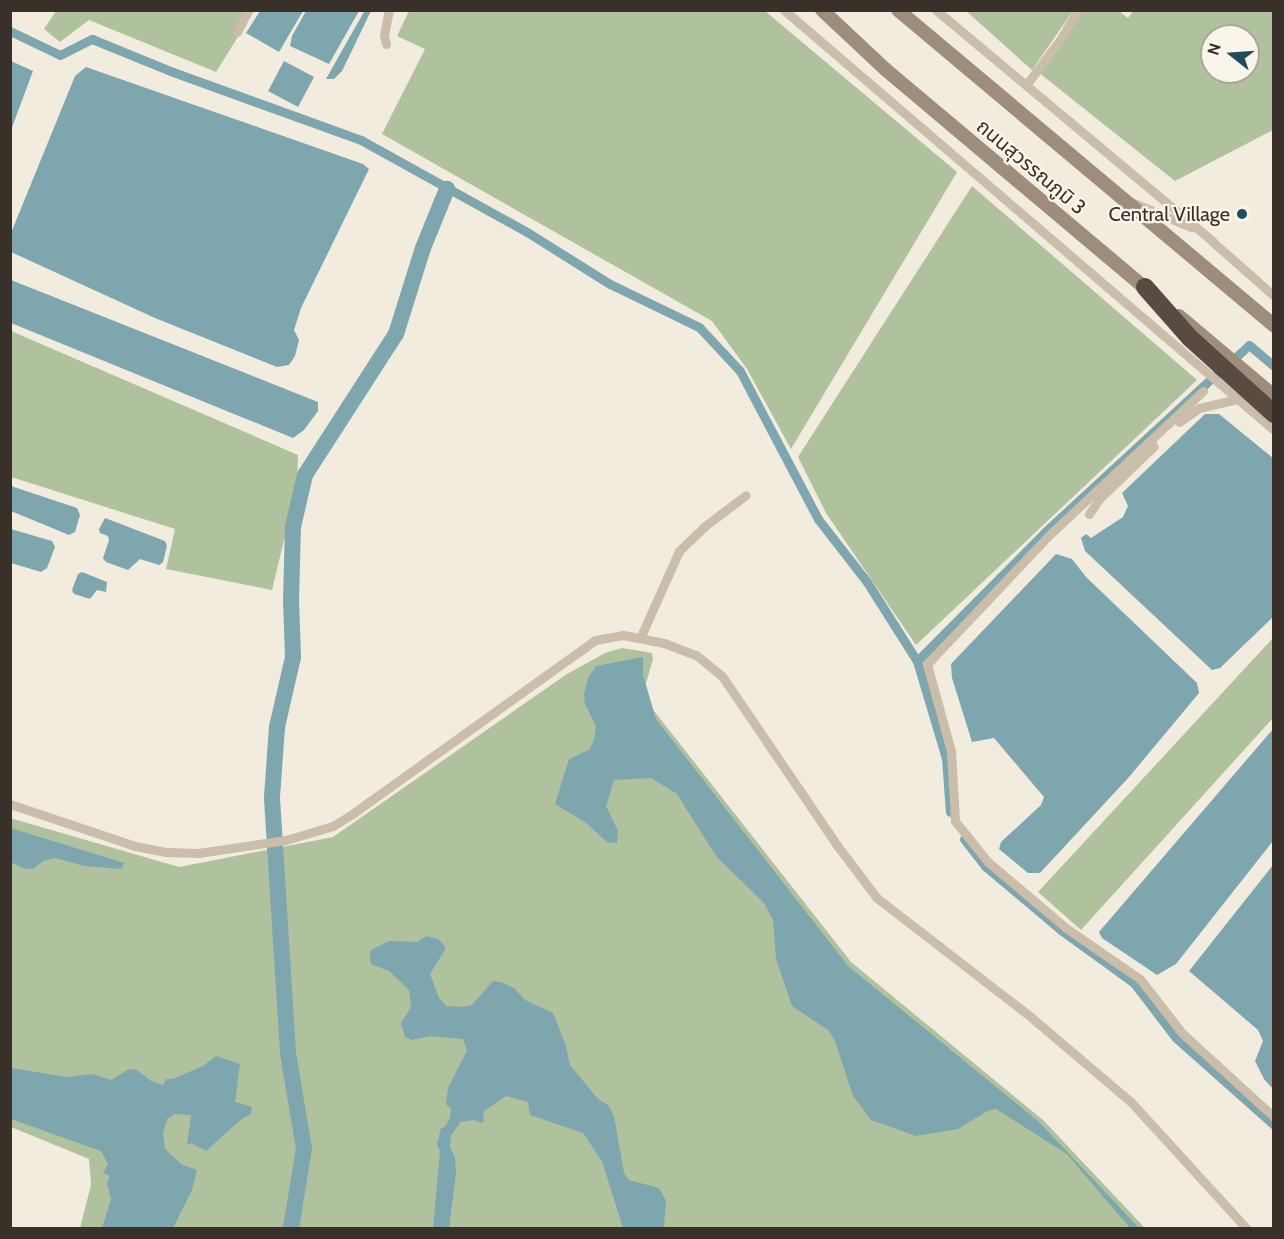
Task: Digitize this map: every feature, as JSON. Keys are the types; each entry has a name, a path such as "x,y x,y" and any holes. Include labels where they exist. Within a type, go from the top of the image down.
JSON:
{"highway":[{"path":"1145,287 1182,330 1274,414"}],"main road":[{"name":"ถนนสุวรรณภูมิ 3","path":"822,10 885,69 1145,287"},
{"name":"ถนนสุวรรณภูมิ 3","path":"898,10 1274,326"},
{"path":"1235,380 1274,396"}],"street":[{"path":"237,32 248,10"},
{"path":"386,44 384,35 389,10"},
{"path":"784,10 1213,360"},
{"path":"936,10 1274,296"},
{"path":"1026,85 1060,40 1077,10"},
{"path":"1126,200 1198,230"},
{"path":"1235,380 1237,399 1274,430"},
{"path":"1203,391 1050,534 927,664 951,751 956,821 988,862 1066,928 1140,979 1182,1033 1274,1117"},
{"path":"1089,514 1099,499 1188,414 1199,408 1237,399"},
{"path":"641,636 679,551 705,526 746,495"},
{"path":"10,804 135,846 167,852 198,853 286,840 333,826 355,812 595,640 623,635 641,636 696,655 722,676 836,844 877,897 1032,1018 1131,1102 1246,1228"}],"green space":[{"path":"965,10 1073,11 1032,70"},
{"path":"1134,10 1273,11 1273,130 1175,181 1038,72 1082,11 1119,11 1128,18"},
{"path":"56,11 254,11 216,72 89,20 60,42 44,29"},
{"path":"409,11 765,11 957,172 791,449 747,369 712,321 382,134 425,49 397,36"},
{"path":"972,186 1197,380 916,645 826,513 798,457"},
{"path":"11,331 298,455 297,486 272,590 166,569 175,529 11,477"},
{"path":"1273,638 1273,718 1081,930 1038,892"},
{"path":"622,648 652,653 653,659 645,687 651,707 851,962 1043,1120 1145,1228 80,1228 91,1185 89,1159 11,1127 10,818 179,867 333,837 567,674 605,653"}],"water":[{"path":"365,10 371,11 342,71 334,79 326,79"},
{"path":"260,11 303,11 279,52 246,33"},
{"path":"306,11 359,11 329,64 290,46 292,36"},
{"path":"11,61 33,71 11,130"},
{"path":"284,61 314,77 298,107 268,91"},
{"path":"86,67 363,164 369,169 301,308 294,330 299,340 295,356 289,365 277,367 155,318 11,252 11,233 75,76"},
{"path":"11,280 318,402 318,411 304,430 293,438 11,323"},
{"path":"1205,414 1219,414 1274,459 1273,617 1220,668 1212,670 1085,551 1081,538 1086,534 1091,538 1123,517 1128,506 1122,493"},
{"path":"11,486 77,508 80,515 75,532 69,535 11,511"},
{"path":"105,518 165,541 167,546 163,562 159,565 140,559 128,570 106,562 103,558 109,540 108,536 100,533 99,529"},
{"path":"11,529 52,541 55,547 47,568 41,572 11,563"},
{"path":"1056,554 1072,559 1086,577 1197,683 1199,693 1129,777 1040,873 1028,873 999,849 1001,842 1041,805 1044,797 994,738 972,742 952,678 951,664"},
{"path":"82,572 107,582 106,592 97,590 90,599 74,594 72,590 78,574"},
{"path":"643,657 643,675 656,719 848,966 1038,1121 1139,1228 1130,1228 1067,1154 996,1109 989,1110 958,1129 916,1136 871,1120 853,1096 835,1041 828,1030 792,1006 776,959 773,920 764,903 716,856 677,794 651,778 614,780 606,806 618,831 617,843 607,842 586,823 555,804 569,759 589,750 594,740 596,726 585,704 584,694 588,678 596,666"},
{"path":"1273,729 1273,841 1176,964 1157,975 1102,938 1099,932"},
{"path":"11,828 124,863 121,869 84,866 55,858 43,861 33,869 22,868 11,862"},
{"path":"1273,865 1273,1089 1264,1079 1255,1061 1263,1041 1258,1030 1189,971"},
{"path":"426,936 438,939 446,948 430,974 439,998 446,1006 472,1005 493,981 514,988 525,1000 553,1013 566,1046 570,1065 598,1099 608,1105 614,1116 624,1173 629,1180 659,1188 666,1201 664,1228 623,1228 602,1161 583,1133 530,1115 528,1102 506,1096 484,1111 483,1123 473,1120 461,1122 451,1135 450,1147 455,1158 456,1174 449,1228 433,1228 440,1151 437,1144 441,1128 445,1127 450,1118 451,1109 446,1104 448,1088 467,1051 463,1039 430,1036 412,1040 405,1037 401,1023 411,1007 409,990 389,971 371,964 370,957 371,950 389,941 418,942"},
{"path":"216,1056 240,1064 235,1102 252,1107 251,1114 243,1118 206,1151 191,1143 187,1145 191,1115 174,1114 167,1119 163,1134 165,1149 181,1164 197,1170 192,1190 173,1228 102,1228 111,1199 107,1183 110,1176 103,1173 108,1164 101,1151 11,1119 11,1068 67,1077 92,1074 111,1080 129,1069 137,1070 151,1081 163,1085 166,1079 173,1079 203,1066"}],"waterway":[{"path":"10,31 60,55 92,39 173,72 361,140 527,232 610,284 699,327 740,371 818,519 867,582 917,661 946,758 950,812"},
{"path":"291,1228 304,1149 288,1053 272,797 277,727 293,657 291,601 293,527 305,475 396,334 423,248 447,189"},
{"path":"1228,364 1249,345 1274,366"},
{"path":"917,661 1046,531 1217,373"},
{"path":"964,839 985,866 1061,930 1134,983 1176,1038 1274,1125"}],"place":[{"name":"Central Village","path":"1242,214"}]}
